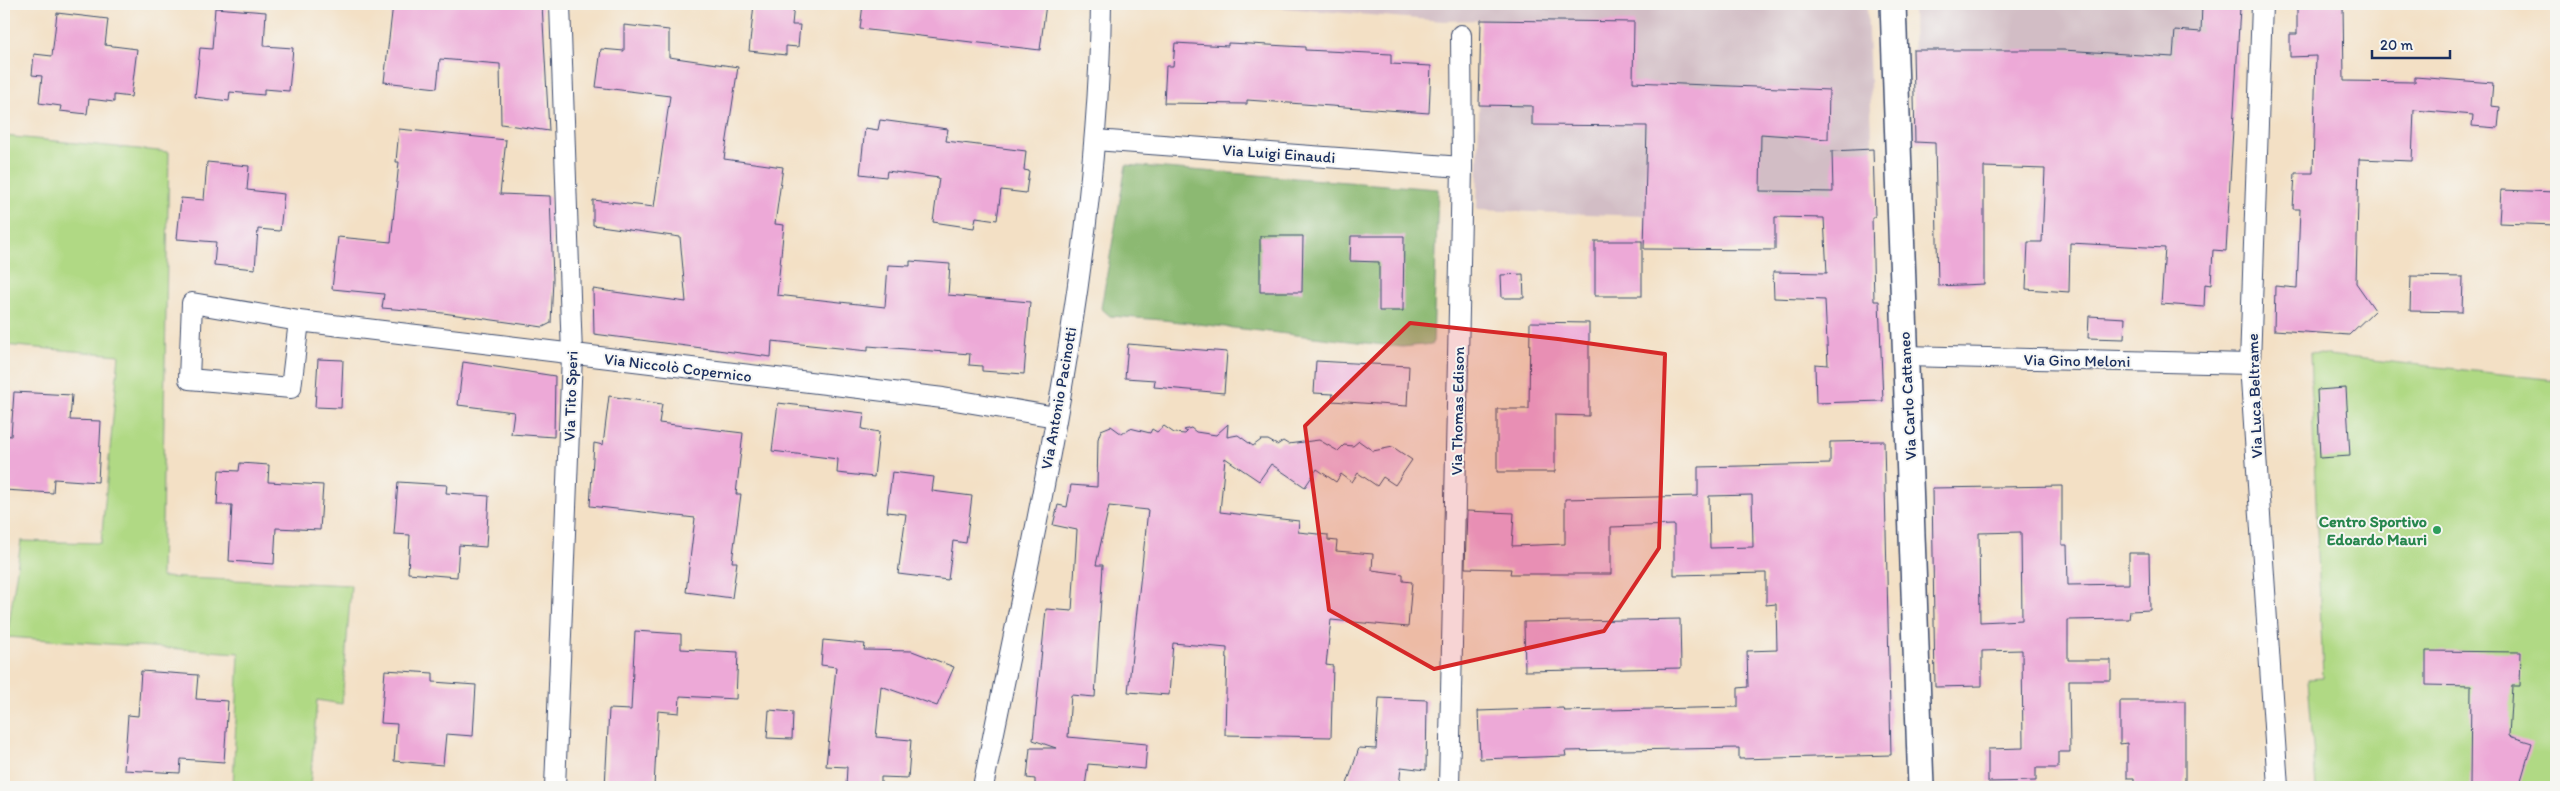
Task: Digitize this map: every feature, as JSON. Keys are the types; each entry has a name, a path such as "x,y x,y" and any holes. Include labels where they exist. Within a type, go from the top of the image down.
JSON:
{"street":[{"name":"Via Tito Speri","path":"555,787 572,355 560,4"},
{"name":"Via Antonio Pacinotti","path":"983,787 1056,417 1088,216 1095,140 1101,4"},
{"name":"Via Carlo Cattaneo","path":"1893,4 1904,356 1921,787"},
{"name":"Via Luca Beltrame","path":"2262,4 2250,364 2278,787"},
{"name":"Via Thomas Edison","path":"1449,787 1462,167 1461,35"},
{"name":"Via Luigi Einaudi","path":"1095,140 1462,167"},
{"name":"Via Niccolò Copernico","path":"299,321 291,388 189,379 192,303 299,321 943,398 1056,417"},
{"name":"Via Gino Meloni","path":"1904,356 2250,364"}],"highlighted area":[{"path":"1410,323 1558,339 1665,354 1659,548 1604,631 1434,669 1329,610 1305,426"}],"shaded area":[{"path":"1234,4 1867,4 1875,217 1644,216 1477,210 1481,20 1443,21"},
{"path":"1913,4 2240,4 2226,251 2070,243 2075,151 1915,142"}],"green space":[{"path":"4,136 169,152 161,577 351,585 342,704 317,700 310,787 233,787 239,653 7,637 21,541 101,543 119,355 4,345"},
{"path":"1126,165 1438,189 1433,344 1402,347 1163,320 1110,316 1101,308"},
{"name":"Centro Sportivo Edoardo Mauri","path":"2310,353 2556,380 2556,787 2316,787 2308,679 2323,678"}],"building":[{"path":"393,4 542,4 549,131 501,124 500,64 440,59 437,88 384,82"},
{"path":"754,4 794,4 792,25 800,25 798,47 786,46 786,55 749,51"},
{"path":"863,4 1046,4 1040,50 860,29"},
{"path":"2202,4 2240,7 2226,251 2213,250 2211,285 2205,284 2204,307 2161,304 2165,248 2070,243 2069,292 2026,289 2028,242 2042,242 2045,169 1984,167 1984,284 1938,286 1935,143 1915,142 1913,50 2063,50 2173,57 2175,30 2201,32"},
{"path":"2297,4 2343,4 2344,81 2415,82 2415,77 2493,83 2491,106 2500,107 2498,128 2472,126 2473,115 2414,110 2412,161 2359,159 2356,283 2375,310 2349,335 2274,330 2275,286 2297,288 2300,209 2293,209 2295,173 2313,173 2316,56 2290,57 2290,34 2297,34"},
{"path":"215,8 266,12 264,46 293,48 289,91 264,89 264,95 230,92 229,101 195,97 200,48 212,49"},
{"path":"57,13 108,19 105,45 137,49 131,97 114,95 114,102 89,99 87,114 60,111 61,106 39,103 42,76 32,75 34,54 52,56"},
{"path":"1481,20 1634,22 1633,82 1829,90 1828,139 1761,134 1760,191 1833,192 1832,151 1873,149 1875,217 1872,217 1874,301 1879,301 1883,401 1816,403 1815,364 1828,365 1825,300 1774,298 1773,272 1827,273 1824,218 1775,217 1775,250 1644,249 1647,126 1532,125 1532,106 1479,105"},
{"path":"624,25 669,30 669,57 738,67 724,159 783,167 775,224 784,225 777,295 885,307 888,265 910,266 910,261 950,264 948,295 1030,302 1024,374 982,371 982,366 969,365 970,354 868,346 868,351 772,341 771,357 594,334 593,289 686,302 680,237 593,225 593,200 654,207 670,96 596,87 601,49 624,51"},
{"path":"1175,43 1228,46 1228,43 1250,44 1305,47 1305,50 1391,54 1391,64 1431,66 1429,113 1247,100 1247,104 1164,103 1166,66 1173,66"},
{"path":"880,120 948,129 946,141 1026,151 1024,170 1029,171 1026,193 1001,190 997,220 976,217 974,228 933,222 939,178 887,171 886,177 860,174 865,128 878,130"},
{"path":"399,129 506,140 500,194 550,196 553,279 551,323 543,327 443,313 382,308 384,294 332,289 338,237 391,242 399,162 396,162"},
{"path":"207,162 249,166 247,190 284,194 280,231 258,229 255,269 214,265 216,242 177,239 181,198 204,200"},
{"path":"2501,190 2556,192 2556,225 2499,223"},
{"path":"1260,236 1303,236 1302,292 1260,292"},
{"path":"1351,236 1404,236 1403,311 1379,311 1379,262 1350,261"},
{"path":"1595,241 1642,241 1642,296 1595,296"},
{"path":"1523,274 1524,298 1502,298 1501,275"},
{"path":"2411,276 2463,277 2462,312 2410,311"},
{"path":"2089,316 2125,318 2124,339 2088,338"},
{"path":"1530,322 1589,323 1589,416 1555,415 1555,472 1497,472 1497,409 1529,409"},
{"path":"1128,344 1227,352 1224,393 1154,387 1155,380 1125,378"},
{"path":"318,359 343,360 341,408 315,407"},
{"path":"1316,361 1409,366 1407,406 1332,401 1333,394 1314,393"},
{"path":"463,362 555,376 554,437 511,434 514,412 458,405"},
{"path":"2346,388 2350,456 2320,458 2317,390"},
{"path":"14,392 72,395 70,420 101,421 98,482 54,479 53,493 4,490 4,435 11,436"},
{"path":"609,396 662,404 659,423 743,433 736,494 741,494 732,562 737,562 732,598 686,592 695,518 590,506 594,443 603,445"},
{"path":"778,403 864,413 862,429 879,432 874,477 837,473 838,459 772,451"},
{"path":"1228,424 1227,437 1238,435 1253,446 1261,440 1268,440 1277,445 1283,441 1288,444 1319,440 1338,451 1344,445 1353,446 1359,441 1373,451 1393,447 1412,460 1395,485 1383,477 1377,486 1358,473 1352,482 1341,474 1336,482 1317,469 1305,487 1271,464 1259,481 1225,458 1220,512 1299,521 1298,532 1328,535 1328,540 1337,541 1336,551 1373,554 1372,570 1403,574 1403,581 1412,582 1408,627 1331,620 1326,665 1333,666 1331,737 1225,735 1227,648 1173,643 1169,695 1128,692 1148,510 1109,506 1096,565 1103,565 1095,697 1071,695 1068,737 1147,744 1145,769 1088,764 1085,787 1035,787 1035,779 1027,778 1030,748 1056,748 1033,740 1046,609 1072,611 1077,530 1053,525 1058,505 1067,507 1071,485 1097,487 1098,439 1101,430 1111,426 1122,434 1130,428 1150,433 1152,429 1157,432 1164,426 1174,433 1185,434 1187,432 1184,430 1191,428 1196,432 1216,435"},
{"path":"1884,441 1891,755 1739,759 1739,748 1565,751 1566,756 1480,759 1478,711 1563,708 1564,711 1738,707 1738,688 1748,687 1747,651 1777,650 1776,604 1766,605 1766,573 1674,575 1674,525 1611,527 1611,574 1510,574 1511,569 1465,568 1467,511 1514,513 1512,546 1565,544 1565,499 1698,496 1698,467 1830,464 1830,442","holes":["1752,495 1753,547 1710,548 1709,496"]},
{"path":"240,463 269,465 268,482 323,485 320,530 276,528 274,564 229,561 232,505 217,505 219,470 239,471"},
{"path":"892,472 934,477 932,491 972,496 966,543 953,541 948,580 898,574 906,514 887,512"},
{"path":"398,482 447,485 446,493 489,496 486,547 459,545 457,577 408,573 410,535 394,534"},
{"path":"2062,486 2062,545 2067,545 2068,585 2129,584 2129,553 2149,553 2150,610 2130,611 2129,619 2068,620 2068,660 2111,660 2111,680 2069,680 2070,752 2058,752 2058,768 2036,768 2036,781 1988,782 1988,749 2023,748 2022,650 1982,651 1982,686 1935,687 1932,488","holes":["2021,532 2022,620 1980,622 1979,533"]},
{"path":"1680,619 1681,668 1525,671 1524,622"},
{"path":"635,631 681,634 681,649 738,652 736,699 680,696 679,713 658,711 654,787 605,787 609,709 631,710"},
{"path":"823,640 865,644 864,650 912,651 954,667 937,706 881,686 876,737 911,740 908,778 881,777 881,787 846,787 847,767 826,766 836,667 821,665"},
{"path":"2426,651 2521,652 2520,686 2512,686 2509,736 2532,743 2519,787 2470,787 2471,686 2426,685"},
{"path":"385,670 433,673 433,682 476,685 473,736 446,734 443,765 394,761 397,724 381,723"},
{"path":"141,671 198,675 196,699 228,701 224,762 181,759 180,773 124,770 128,715 138,716"},
{"path":"1379,698 1427,700 1426,770 1401,767 1399,787 1346,787 1359,748 1376,749"},
{"path":"2120,701 2185,701 2185,787 2134,787 2134,778 2127,778 2127,743 2120,744"},
{"path":"769,710 793,712 792,739 767,738"}],"place":[{"name":"Centro Sportivo Edoardo Mauri","path":"2437,530"}]}
